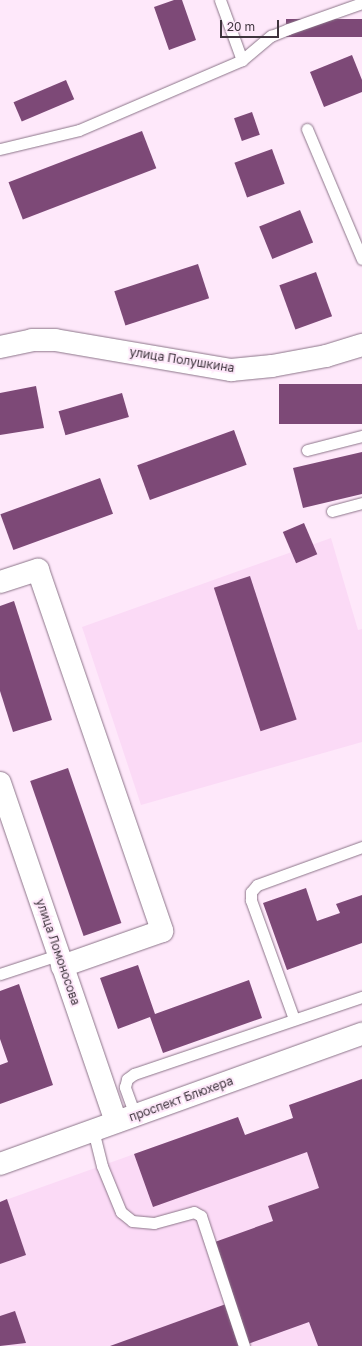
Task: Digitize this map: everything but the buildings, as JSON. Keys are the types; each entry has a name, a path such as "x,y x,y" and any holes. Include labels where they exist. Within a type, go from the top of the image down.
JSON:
{"street":[{"name":"улица Полушкина","path":"0,347 32,340 55,340 231,370 272,366 311,359 362,345"},
{"path":"0,582 38,570 162,931 60,960"},
{"name":"улица Ломоносова","path":"0,785 60,960 125,1119"},
{"name":"проспект Блюхера","path":"0,1164 362,1034"}],"lane":[{"path":"220,0 242,60"},
{"path":"0,149 68,135 242,60 271,36 362,3"},
{"path":"307,129 362,259"},
{"path":"307,450 362,436"},
{"path":"332,511 362,503"},
{"path":"294,1019 251,900 251,892 257,885 362,847"},
{"path":"0,974 60,960"},
{"path":"125,1119 125,1087 127,1079 134,1074 362,997"},
{"path":"93,1130 102,1166 121,1212 132,1221 154,1223 194,1212 201,1216 244,1346"}],"shaded area":[{"path":"331,538 358,630 362,629 362,742 141,805 82,627"},
{"path":"362,1079 362,1346 0,1346 0,1202 238,1117 245,1135 293,1118 289,1105"}]}
